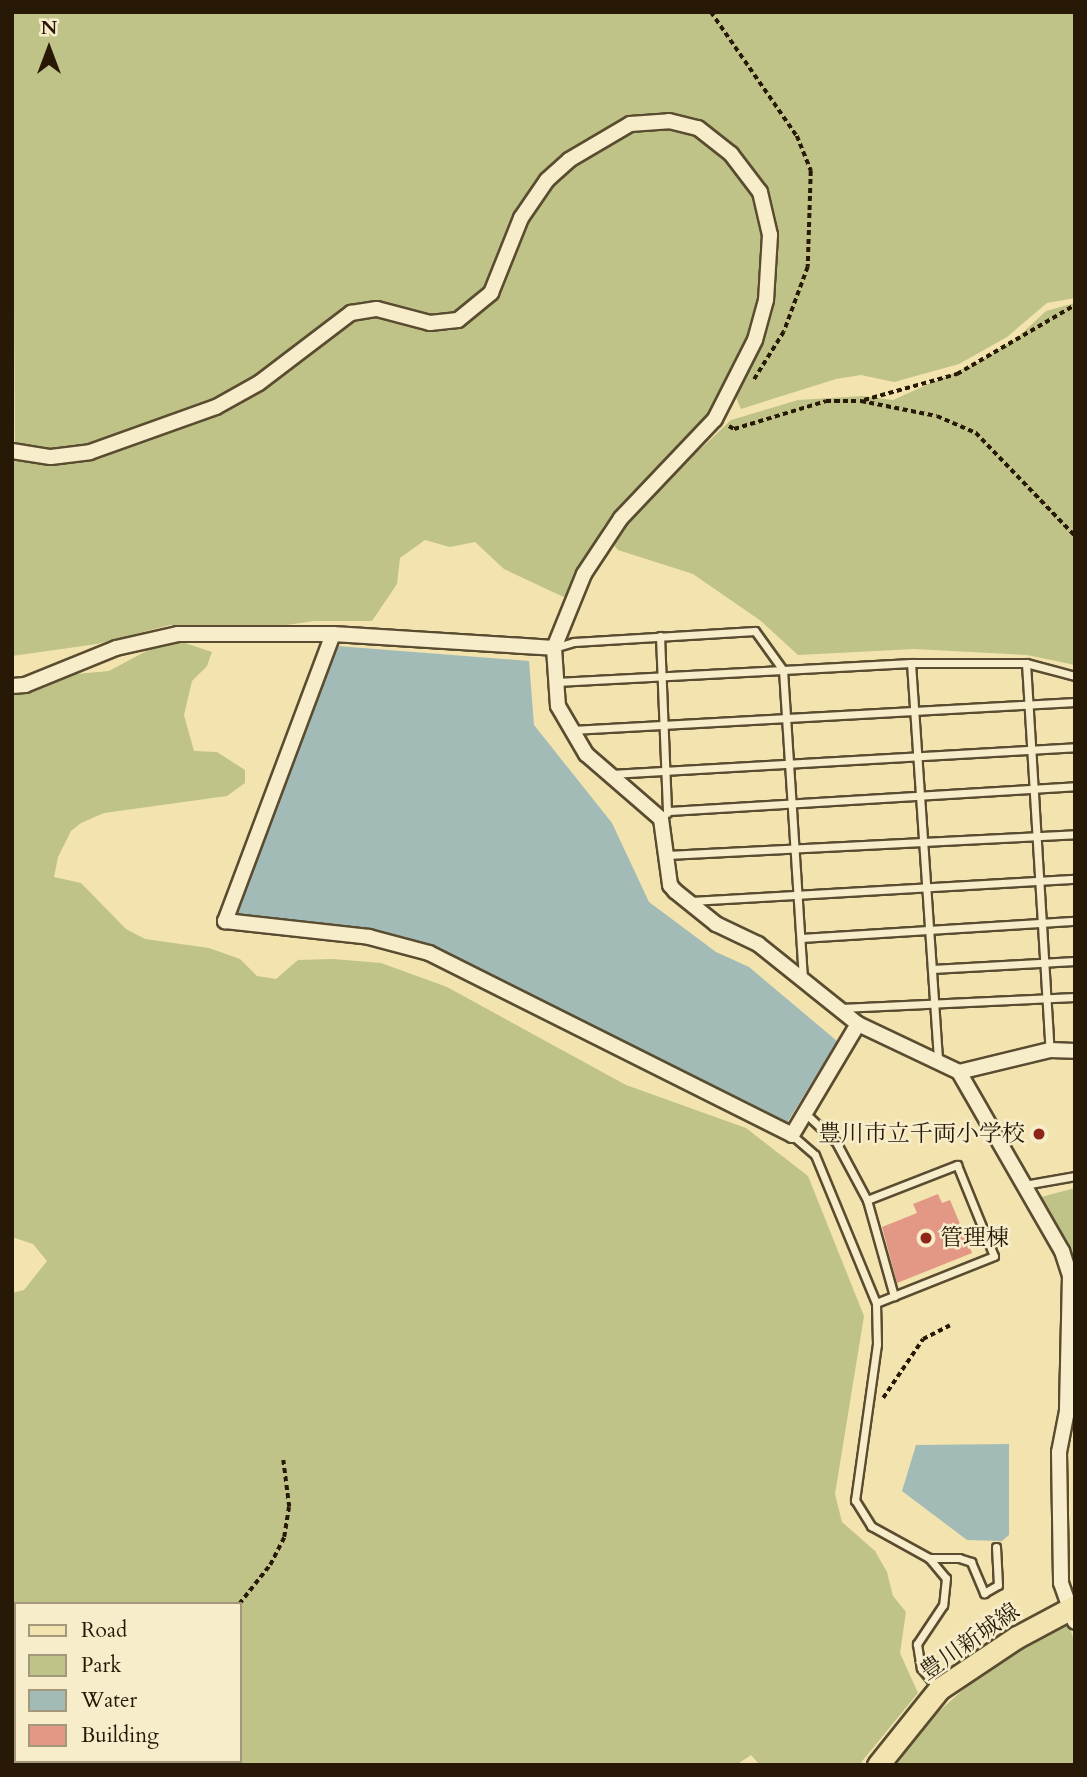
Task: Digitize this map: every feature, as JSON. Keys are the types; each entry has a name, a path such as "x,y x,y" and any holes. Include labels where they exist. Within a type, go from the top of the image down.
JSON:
{"main road":[{"name":"豊川新城線","path":"878,1765 939,1689 1074,1612"}],"street":[{"path":"12,451 51,457 90,452 216,407 259,383 351,313 377,309 430,323 458,320 491,293 521,218 547,180 607,135 651,121 686,123 717,141 751,177 768,217 766,300 755,340 715,419 606,537 584,573 554,648 558,706 586,754 608,774 665,815 670,885 716,924 758,944 858,1024 938,1065 959,1072 1050,1050 1075,1051"},
{"path":"12,686 25,685 153,637 333,634 554,648"},
{"path":"333,634 225,921 369,937 429,953 792,1135 858,1024"},
{"path":"959,1072 1062,1251 1070,1276 1067,1410 1059,1452 1061,1583 1074,1612"}],"lane":[{"path":"554,648 574,642 755,631 783,670 803,980"},
{"path":"660,636 667,770 665,815 1075,786"},
{"path":"911,663 938,1065"},
{"path":"556,682 911,663 1026,663 1075,676"},
{"path":"1026,663 1050,1050"},
{"path":"571,730 1075,702"},
{"path":"608,774 1075,747"},
{"path":"667,855 1075,834"},
{"path":"687,901 1075,879"},
{"path":"800,938 1075,921"},
{"path":"932,969 1075,961"},
{"path":"838,1008 1075,997"},
{"path":"805,1113 835,1142 867,1200 894,1296"},
{"path":"792,1135 815,1155 876,1303 877,1343 855,1490 858,1510 871,1526 929,1558 946,1578 947,1594 921,1635 917,1657 939,1689"},
{"path":"867,1200 957,1165 994,1256 876,1303"},
{"path":"1023,1185 1075,1175"},
{"path":"929,1558 959,1558 971,1562 984,1593 998,1585 996,1547"}],"path":[{"path":"861,401 957,374 1075,305"},
{"path":"715,419 734,429 826,401 861,401 937,416 976,433 1075,536"},
{"path":"865,1424 915,1347 931,1333 950,1325"},
{"path":"241,1602 270,1565 284,1537 289,1507 283,1460"}],"green space":[{"path":"12,12 1075,12 1075,298 1047,303 1007,337 959,364 894,382 861,375 836,379 741,409 735,395 771,301 778,242 765,186 732,145 692,119 665,114 634,117 597,134 565,156 482,294 459,314 438,318 379,301 360,302 335,314 253,380 215,400 88,446 59,452 15,446"},
{"path":"650,128 685,129 717,149 745,178 765,233 760,293 750,337 713,408 604,525 568,599 504,569 475,542 450,547 425,540 400,558 397,584 372,621 314,621 266,628 170,625 97,644 12,656 12,457 59,464 83,462 218,414 262,389 362,316 392,318 431,331 449,331 467,323 487,307 502,283 526,220 552,181 614,137"},
{"path":"1075,303 1075,665 1027,655 914,649 798,655 761,621 693,574 618,550 612,543 652,495 731,420 798,400 863,396 893,400 978,362 1017,338 1046,311"},
{"path":"179,641 212,652 207,666 192,681 184,715 194,751 217,752 245,770 245,783 227,796 104,813 81,823 71,831 58,857 54,877 81,883 126,929 145,939 209,948 240,959 257,976 276,979 298,960 333,959 381,963 447,987 626,1085 746,1128 808,1176 864,1316 835,1494 842,1522 875,1551 887,1572 893,1596 906,1612 900,1653 918,1693 859,1765 760,1765 751,1755 736,1765 12,1765 12,1293 24,1290 47,1261 33,1244 12,1237 12,680 109,671 152,648"},
{"path":"1075,1188 1075,1260 1041,1197"},
{"path":"1067,1619 1075,1644 1075,1765 892,1765 920,1728 973,1681"}],"water":[{"path":"337,646 529,661 534,725 612,823 649,902 716,952 749,967 837,1041 784,1128 446,953 371,930 232,916"},
{"path":"1009,1444 1009,1535 1002,1541 967,1540 902,1491 916,1445"}],"building":[{"name":"管理棟","path":"938,1194 942,1203 950,1200 972,1253 897,1283 882,1227 917,1213 913,1204"}],"place":[{"name":"豊川市立千両小学校","path":"1039,1134"},
{"name":"管理棟","path":"926,1238"}]}
